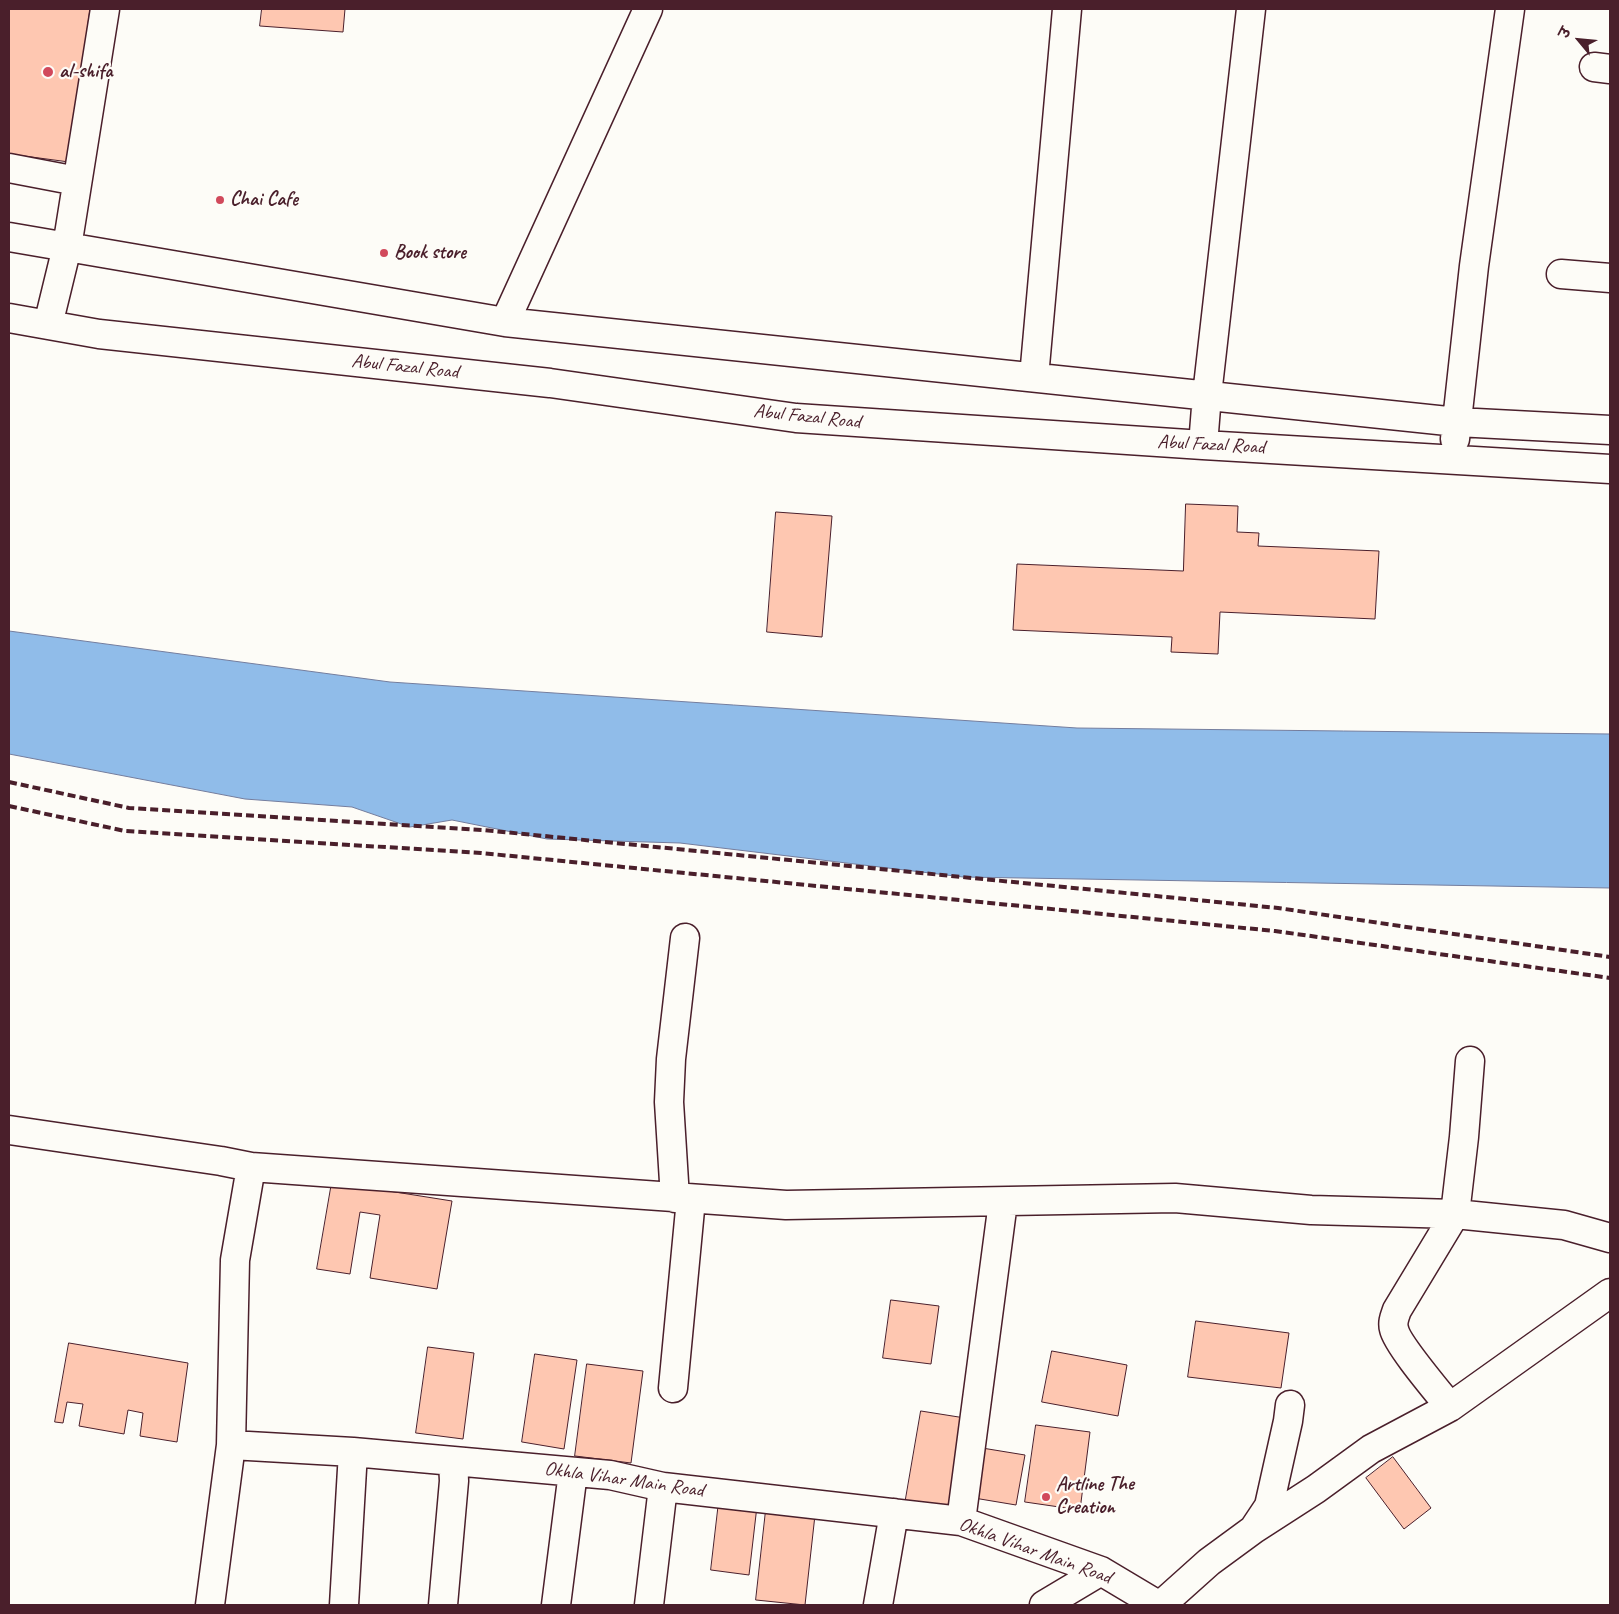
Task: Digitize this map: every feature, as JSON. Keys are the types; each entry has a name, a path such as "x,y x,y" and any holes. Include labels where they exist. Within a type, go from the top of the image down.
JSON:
{"street":[{"path":"48,325 66,247 105,9"},
{"path":"505,322 648,9"},
{"path":"1034,377 1067,9"},
{"path":"1203,446 1207,395 1251,9"},
{"path":"1451,461 1458,422 1474,266 1510,9"},
{"path":"9,168 77,181"},
{"path":"9,237 505,322 1458,422 1610,430"},
{"path":"1561,274 1610,278"},
{"name":"Abul Fazal Road","path":"9,318 99,334 550,383 796,418 1203,446 1610,469"},
{"path":"673,1388 683,1199 668,1102 685,938"},
{"path":"1450,1407 1402,1344 1394,1330 1393,1322 1397,1310 1455,1214 1464,1138 1470,1061"},
{"path":"9,1130 221,1160 250,1167 568,1188 683,1199 786,1205 1175,1198 1311,1210 1455,1214 1564,1225 1610,1238"},
{"path":"210,1605 231,1445 234,1260 250,1167"},
{"path":"960,1521 1003,1202"},
{"path":"1160,1605 1209,1562 1254,1528 1316,1489 1371,1449 1450,1407 1610,1293"},
{"path":"1254,1528 1269,1506 1290,1405"},
{"name":"Okhla Vihar Main Road","path":"231,1445 353,1452 610,1475 663,1487 960,1521 1101,1571 1160,1605"},
{"path":"344,1605 353,1452"},
{"path":"443,1605 454,1481 453,1461"},
{"path":"556,1605 573,1472"},
{"path":"649,1605 663,1487"},
{"path":"878,1605 894,1512"},
{"path":"1044,1605 1101,1571"}],"water":[{"path":"9,631 390,682 1077,728 1610,734 1610,888 963,877 680,843 547,839 452,820 410,827 352,807 245,799 9,754"}],"building":[{"path":"9,9 90,9 69,162 9,154"},
{"path":"262,9 345,9 343,32 260,26"},
{"path":"1186,504 1238,506 1237,532 1259,533 1258,546 1379,551 1375,619 1220,612 1218,654 1171,652 1172,637 1013,630 1017,564 1183,571"},
{"path":"776,512 832,516 822,637 767,632"},
{"path":"332,1182 452,1201 437,1289 370,1278 380,1215 360,1212 350,1274 317,1269"},
{"path":"891,1300 939,1306 931,1364 883,1358"},
{"path":"1196,1321 1289,1333 1281,1388 1188,1377"},
{"path":"69,1343 188,1363 177,1442 140,1436 143,1413 128,1410 124,1434 79,1426 83,1404 67,1402 63,1423 55,1422"},
{"path":"428,1347 474,1353 463,1439 416,1433"},
{"path":"1052,1351 1127,1365 1118,1416 1042,1402"},
{"path":"535,1354 577,1360 564,1449 522,1442"},
{"path":"587,1364 643,1371 631,1463 575,1456"},
{"path":"921,1411 965,1418 949,1512 905,1504"},
{"path":"1036,1425 1090,1432 1080,1510 1025,1502"},
{"path":"982,1448 1025,1455 1016,1505 974,1498"},
{"path":"1393,1457 1431,1508 1404,1529 1366,1478"},
{"path":"719,1501 757,1506 749,1575 711,1570"},
{"path":"767,1501 816,1506 805,1605 756,1600"}],"railway":[{"path":"9,782 129,808 483,830 1278,908 1610,957"},
{"path":"9,806 125,831 481,853 1275,931 1610,978"}],"place":[{"name":"al-shifa","path":"48,72"},
{"name":"Chai Cafe","path":"220,200"},
{"name":"Book store","path":"384,253"},
{"name":"Artline The Creation","path":"1046,1497"}]}
